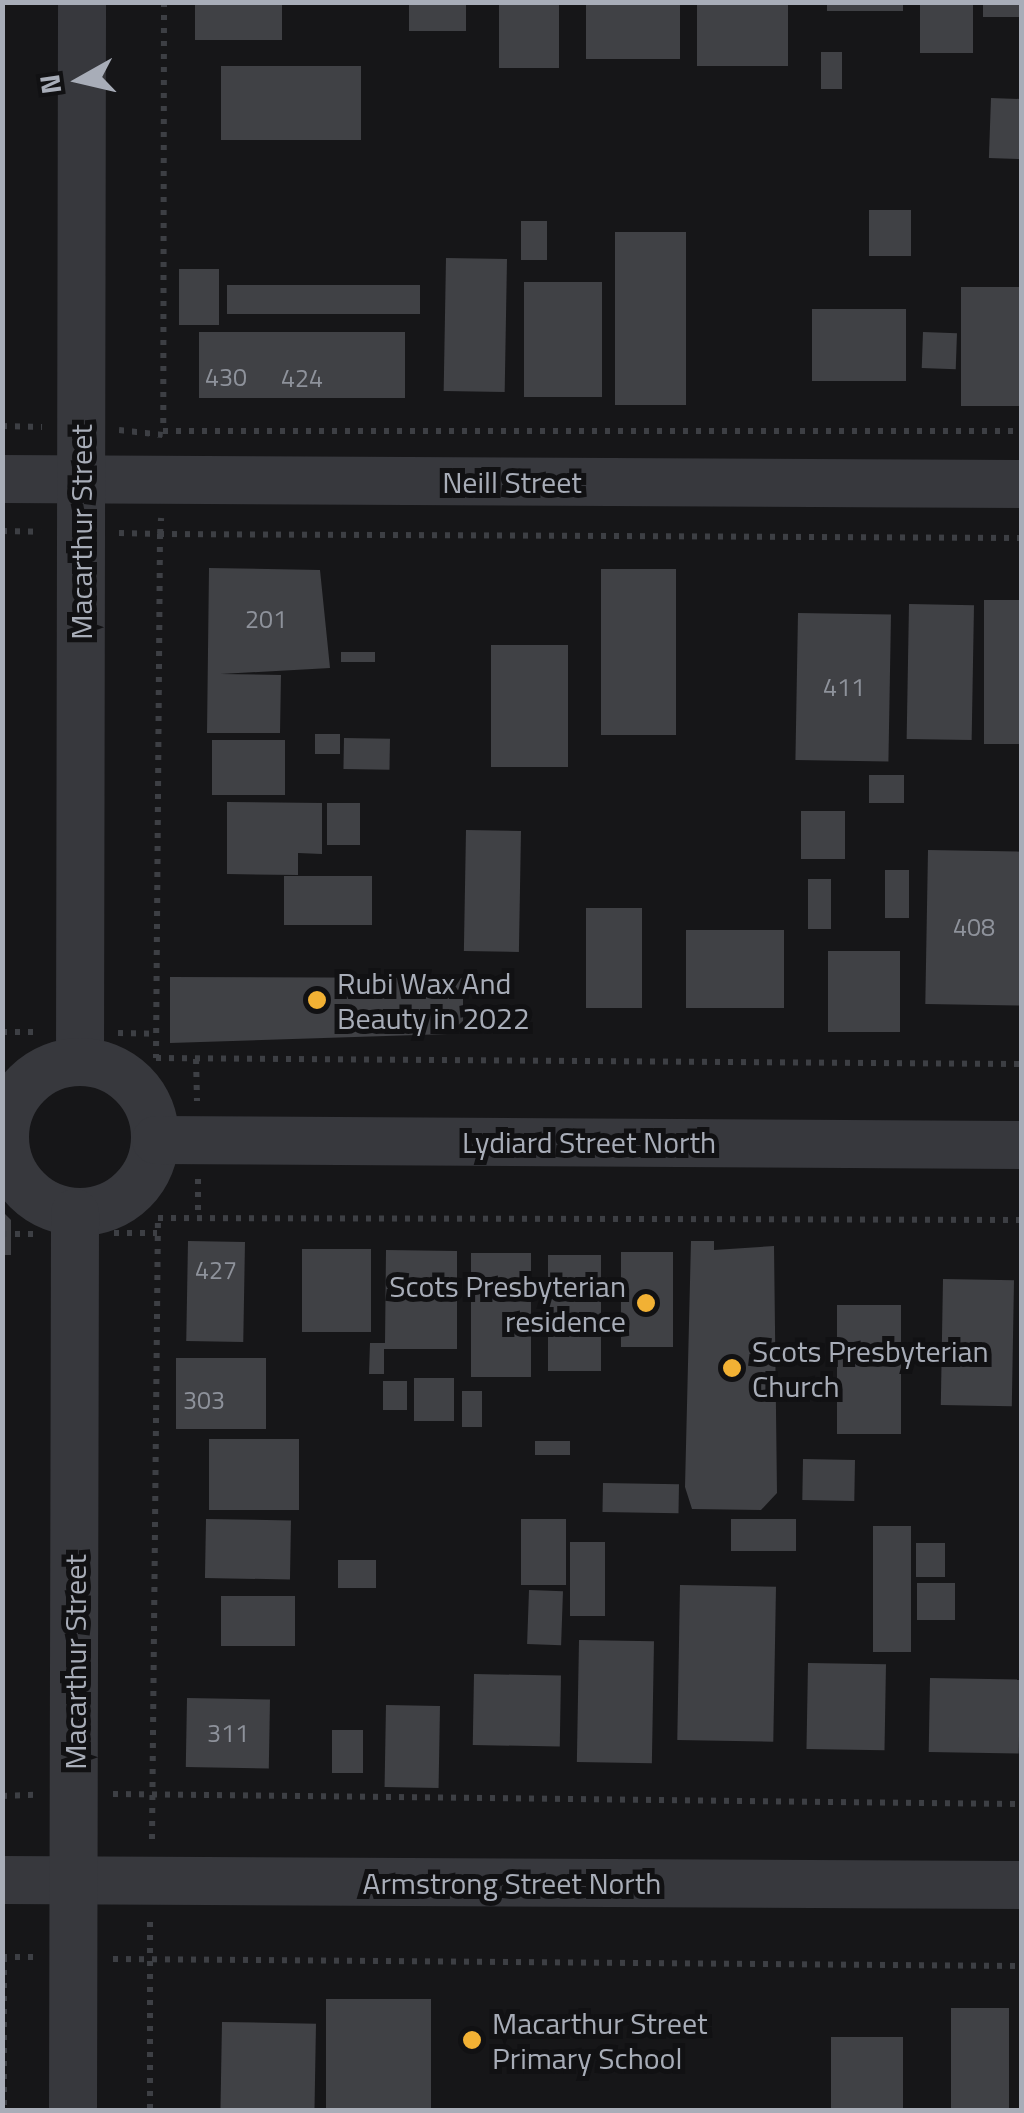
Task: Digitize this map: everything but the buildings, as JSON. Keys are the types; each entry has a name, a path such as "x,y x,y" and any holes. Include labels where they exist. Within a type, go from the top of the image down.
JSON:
{"street":[{"name":"Macarthur Street","path":"80,1061 82,2"},
{"name":"Neill Street","path":"2,479 1022,484"},
{"path":"80,1061 104,1065 143,1094 156,1140 131,1194 75,1214 18,1180 4,1137 27,1084 80,1061"},
{"name":"Lydiard Street North","path":"156,1140 1022,1145"},
{"name":"Macarthur Street","path":"72,2110 75,1214"},
{"name":"Armstrong Street North","path":"2,1880 1022,1885"}],"path":[{"path":"164,2 163,432 1022,431"},
{"path":"1022,538 160,534 156,1058 1022,1064"},
{"path":"1022,1220 158,1218 153,1795 1022,1804"},
{"path":"2,1957 4,2110"},
{"path":"150,2110 149,1960 1022,1966"}],"place":[{"name":"Rubi Wax And Beauty in 2022","path":"317,1000"},
{"name":"Scots Presbyterian residence","path":"646,1303"},
{"name":"Scots Presbyterian Church","path":"732,1368"},
{"name":"Macarthur Street Primary School","path":"472,2040"}]}
